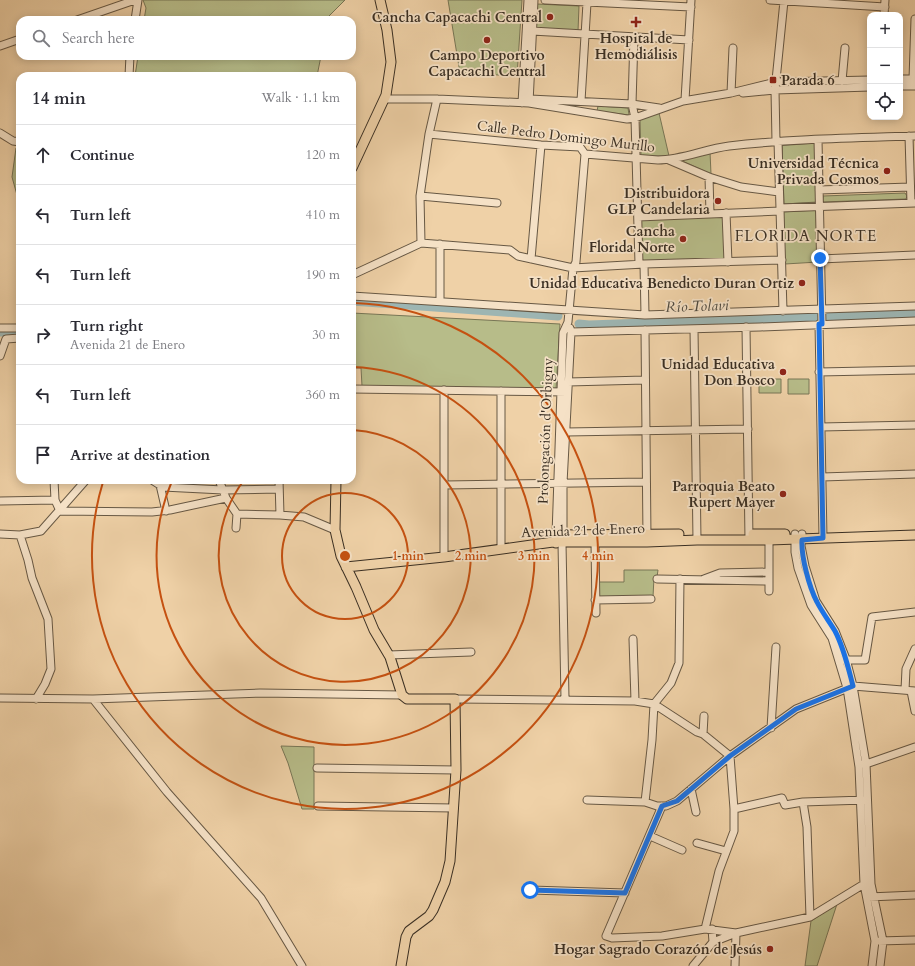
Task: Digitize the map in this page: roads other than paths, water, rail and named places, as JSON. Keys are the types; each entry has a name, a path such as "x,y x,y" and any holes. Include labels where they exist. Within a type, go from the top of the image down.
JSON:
{"main road":[{"path":"356,160 385,99 391,62 387,30 380,0"},
{"path":"336,484 335,530 341,556 374,630 389,655 402,695 407,699 455,699 456,770 450,861 441,895 429,916 409,931 406,937 401,966"},
{"name":"Avenida 21 de Enero","path":"346,567 444,556 559,539 697,537 823,538 915,535"},
{"name":"Avenida 21 de Enero","path":"559,539 595,542 647,538"}],"street":[{"path":"89,16 136,0 135,16"},
{"path":"525,101 528,0"},
{"path":"525,101 534,0"},
{"path":"545,0 691,4 685,100"},
{"path":"770,0 885,4"},
{"path":"783,311 775,86 784,1"},
{"path":"581,101 584,34 583,2"},
{"path":"914,81 915,20"},
{"path":"532,31 689,40"},
{"path":"634,36 632,104 635,118 638,217 645,315"},
{"path":"0,46 16,40"},
{"path":"731,93 733,48"},
{"path":"842,81 845,48"},
{"path":"130,60 130,72"},
{"path":"903,79 914,81"},
{"path":"525,101 591,114 627,119 635,118 685,100 775,86 867,80"},
{"path":"903,85 914,81"},
{"path":"775,86 867,87"},
{"path":"385,99 581,101 632,104 662,108"},
{"path":"421,243 420,196 429,134 437,99"},
{"path":"591,114 592,102"},
{"path":"0,133 16,141"},
{"name":"Calle Pedro Domingo Murillo","path":"429,134 541,145 580,147 585,154 669,160 710,149 777,142 912,136"},
{"path":"638,217 913,203 910,187 912,136"},
{"path":"818,140 822,310 820,324 819,372 823,538"},
{"path":"531,259 541,145"},
{"name":"Prolongación d'Orbigny","path":"565,699 559,539 560,483 564,392 568,382 571,332 568,322 568,310 573,268 576,262 585,154"},
{"path":"669,160 709,177 741,187 779,192"},
{"path":"709,177 710,214"},
{"path":"819,190 910,187"},
{"path":"420,196 497,202"},
{"path":"726,213 728,262"},
{"path":"356,273 421,243 510,250 518,256 573,268 642,264 782,260"},
{"path":"440,244 440,301"},
{"path":"820,258 915,255"},
{"path":"356,296 645,315 915,306"},
{"path":"571,332 915,321"},
{"name":"Prolongación d'Orbigny","path":"560,483 566,432 563,333 568,322"},
{"path":"746,327 749,537"},
{"path":"0,328 16,328"},
{"path":"694,329 697,537"},
{"path":"645,330 647,538"},
{"path":"0,356 6,339 16,338"},
{"path":"819,372 915,370"},
{"path":"568,382 645,380"},
{"path":"356,389 564,392"},
{"path":"444,390 444,556"},
{"path":"501,391 501,548"},
{"path":"821,427 915,425"},
{"path":"566,432 748,429"},
{"path":"822,477 915,474"},
{"path":"445,485 646,482"},
{"path":"54,484 55,500 60,511"},
{"path":"0,534 20,535 41,532 83,484"},
{"path":"221,484 226,498 237,514 236,528"},
{"path":"279,484 280,515"},
{"path":"160,485 166,511"},
{"path":"160,485 163,487 224,490 279,489"},
{"path":"60,511 115,513 166,511 226,498"},
{"path":"0,501 55,500"},
{"path":"237,514 304,517 335,530"},
{"path":"20,535 32,578 48,619 51,668 45,684 36,699"},
{"path":"769,537 769,591"},
{"path":"798,537 795,552 798,568 811,605 832,638 843,660 850,687 862,764 867,884 879,941 880,966"},
{"path":"595,542 596,613"},
{"path":"704,579 720,573 769,572"},
{"path":"657,579 769,581"},
{"path":"645,802 652,740 654,704 671,683 679,663 680,579"},
{"path":"596,600 651,599"},
{"path":"843,660 865,660 872,617 915,612"},
{"path":"633,639 635,701"},
{"path":"771,728 776,647"},
{"path":"915,649 906,669 915,711"},
{"path":"389,655 470,652"},
{"path":"587,800 645,802 657,806 662,806 677,801 730,756 796,709 850,687 910,691"},
{"path":"0,698 93,699 260,693 402,695"},
{"path":"93,699 167,792 261,898 302,966"},
{"path":"455,699 565,699 635,701 654,704 697,732 703,734 730,756 734,831 719,871 708,929 713,942"},
{"path":"703,734 704,716"},
{"path":"862,764 915,747"},
{"path":"316,768 456,770"},
{"path":"691,789 696,812"},
{"path":"734,809 782,798 785,805 803,802 864,800"},
{"path":"803,802 807,827 810,917"},
{"path":"318,806 454,808"},
{"path":"662,806 606,936 612,938 662,936 708,929 736,932"},
{"path":"650,836 682,850"},
{"path":"697,843 726,851"},
{"path":"693,966 713,942 736,932 810,917 867,884"},
{"path":"530,890 625,893"},
{"path":"869,897 915,895"},
{"path":"735,966 736,932"},
{"path":"879,941 915,940"},
{"path":"872,966 879,941"}],"waterway":[{"name":"Río Tolavi","path":"356,301 558,316"},
{"name":"Río Tolavi","path":"829,317 915,314"},
{"name":"Río Tolavi","path":"579,324 589,325 816,317"},
{"name":"Río Tolavi","path":"0,332 16,332"}],"place":[{"name":"Cancha Capacachi Central","path":"550,17"},
{"name":"Hospital de Hemodiálisis","path":"636,22"},
{"name":"Campo Deportivo Capacachi Central","path":"487,40"},
{"name":"Parada 6","path":"773,80"},
{"name":"Universidad Técnica Privada Cosmos","path":"887,171"},
{"name":"Distribuidora GLP Candelaria","path":"718,201"},
{"name":"Cancha Florida Norte","path":"683,239"},
{"name":"Unidad Educativa Benedicto Duran Ortiz","path":"802,283"},
{"name":"Unidad Educativa Don Bosco","path":"783,372"},
{"name":"Parroquia Beato Rupert Mayer","path":"783,494"},
{"name":"Hogar Sagrado Corazón de Jesús","path":"770,949"}],"district":[{"name":"FLORIDA NORTE","path":"806,236"}]}
